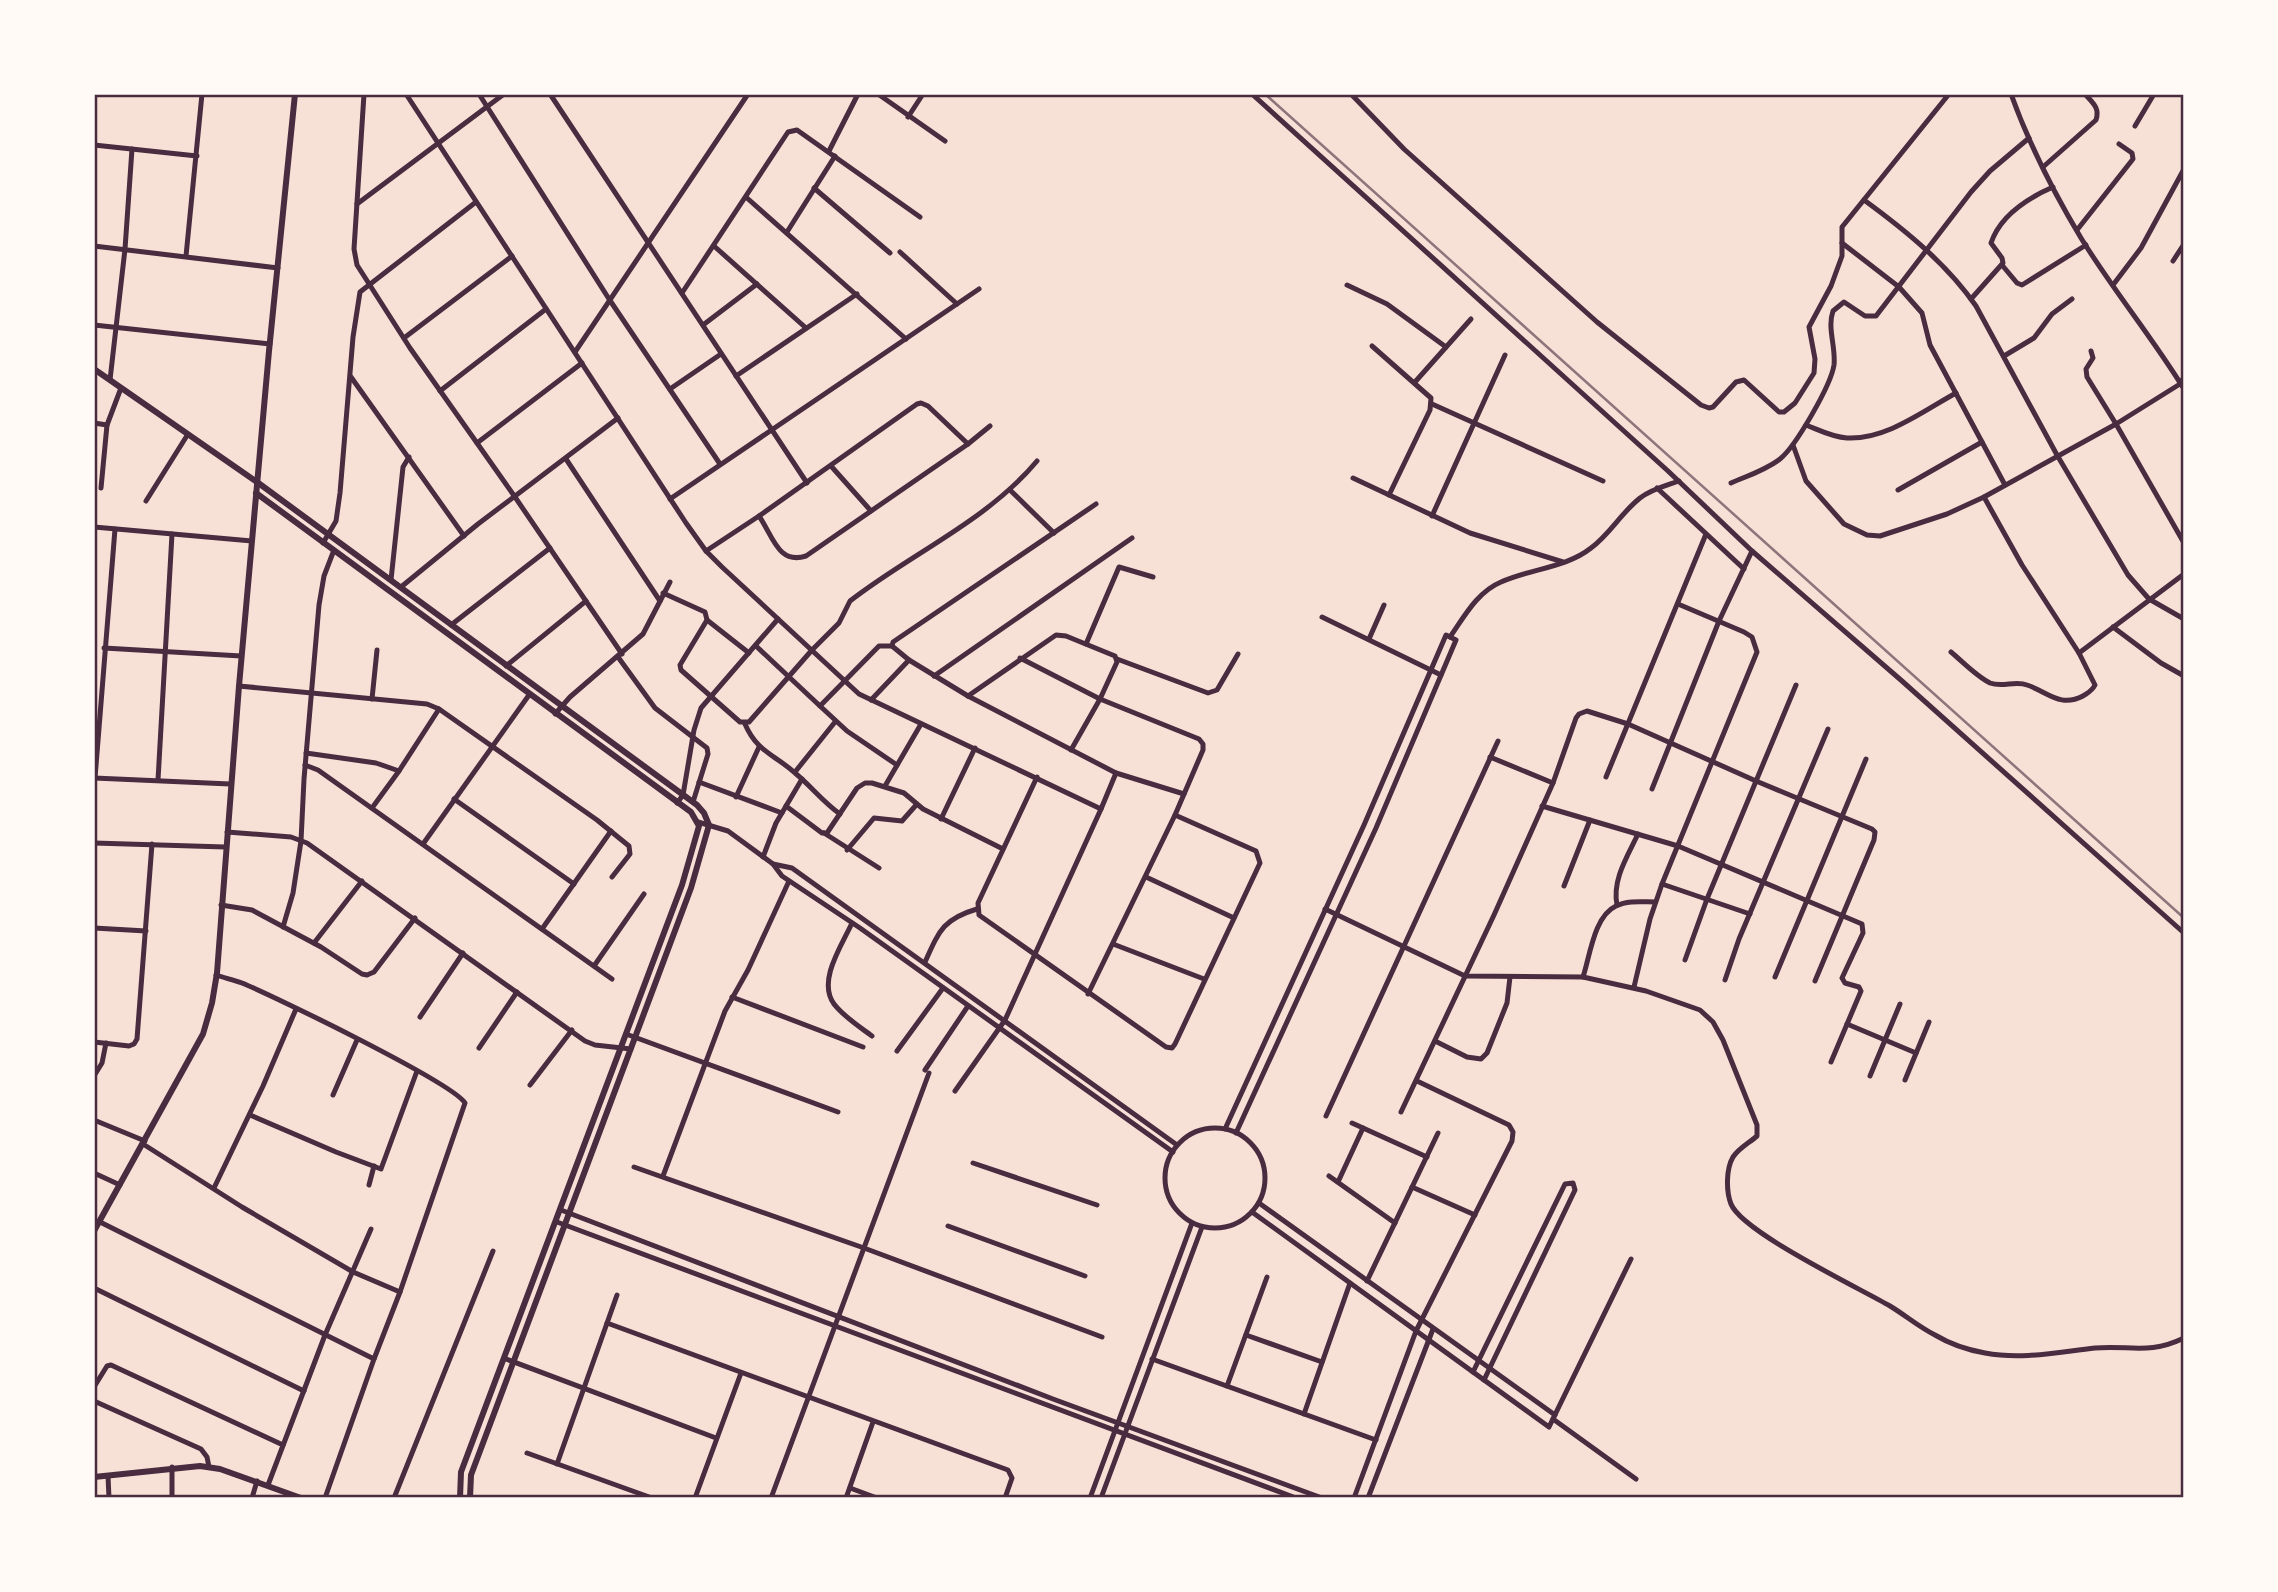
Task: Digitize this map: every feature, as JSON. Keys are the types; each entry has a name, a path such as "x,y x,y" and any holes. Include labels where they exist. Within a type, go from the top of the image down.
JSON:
{"street":[{"path":"186,257 202,94"},
{"path":"94,1231 203,1034 212,1003 241,656 295,94"},
{"path":"364,94 354,256 404,338 586,601 655,708 707,748 708,754 693,802"},
{"path":"406,94 706,551 844,682 871,700 1101,809"},
{"path":"479,94 610,299 720,464"},
{"path":"357,204 504,94"},
{"path":"550,94 807,483"},
{"path":"575,352 748,94"},
{"path":"829,151 858,94"},
{"path":"878,94 945,141"},
{"path":"908,117 923,94"},
{"path":"1252,94 1679,481 1752,551 1911,689 2183,933"},
{"path":"1351,94 1404,149 1597,322 1705,407 1716,404 1740,380 1747,382 1779,412 1795,403 1814,373 1810,322 1831,286 1842,256 1842,227 1949,94"},
{"path":"2011,94 2043,167 2077,230 2182,386"},
{"path":"2043,167 2096,120 2096,106 2085,94"},
{"path":"2135,126 2154,94"},
{"path":"682,293 789,132 797,130 920,217"},
{"path":"1731,483 1780,459 1793,445 1805,425 1832,372 1833,311 1844,302 1872,318 1990,171 2029,138"},
{"path":"2077,230 2133,159 2132,153 2119,144"},
{"path":"94,145 197,156"},
{"path":"110,380 125,249 132,149"},
{"path":"787,232 835,156"},
{"path":"2113,285 2140,248 2183,169"},
{"path":"2053,187 2021,204 1992,239 1993,247 2002,258 2002,265 2017,283 2022,285 2086,245"},
{"path":"814,188 890,253"},
{"path":"747,198 906,339"},
{"path":"1864,200 1927,250 1971,299 2115,556 2138,589 2149,599 2183,619"},
{"path":"323,543 336,521 340,494 359,296 369,283 476,202"},
{"path":"1842,243 1899,287 1922,313 1930,345 2005,485"},
{"path":"2172,261 2183,244"},
{"path":"94,246 278,268"},
{"path":"714,246 806,328"},
{"path":"900,252 957,304"},
{"path":"404,338 512,256"},
{"path":"1971,299 2002,265"},
{"path":"703,325 757,284"},
{"path":"1347,285 1387,304 1446,347"},
{"path":"670,499 979,289"},
{"path":"736,376 857,294"},
{"path":"2004,356 2034,338 2052,314 2072,299"},
{"path":"440,391 546,309"},
{"path":"1415,382 1471,319"},
{"path":"94,325 270,344"},
{"path":"1373,346 1428,392 1432,404 1389,495"},
{"path":"2091,351 2093,358 2085,373 2183,543"},
{"path":"670,389 721,354"},
{"path":"1432,516 1505,355"},
{"path":"477,443 582,363"},
{"path":"95,371 257,482 693,802 704,813 709,825 691,888 471,1475 470,1497"},
{"path":"351,377 464,536"},
{"path":"2182,386 2183,377"},
{"path":"1793,445 1801,469 1813,491 1844,524 1867,535 1880,536 1903,530 1984,497 2182,386"},
{"path":"101,488 107,425 121,388"},
{"path":"1805,425 1837,436 1863,437 1883,432 1956,393"},
{"path":"706,551 921,402 968,444"},
{"path":"1432,404 1604,481"},
{"path":"401,587 618,418"},
{"path":"94,423 107,425"},
{"path":"760,516 782,554 797,559 806,556 990,426"},
{"path":"146,501 188,434"},
{"path":"1898,490 1982,442"},
{"path":"391,580 403,467 409,457"},
{"path":"566,459 660,601"},
{"path":"745,724 839,623 846,605 1010,490 1037,461"},
{"path":"831,466 871,512"},
{"path":"1353,478 1470,533 1563,562"},
{"path":"1450,637 1471,606 1499,582 1563,562 1590,550 1641,498 1657,488 1679,481"},
{"path":"1657,488 1744,569"},
{"path":"1010,490 1054,534"},
{"path":"256,494 691,812 698,822 699,831 682,885 506,1359 461,1472 460,1497"},
{"path":"1951,652 1992,684 2027,684 2051,698 2069,701 2090,692 2095,685 2079,653 2022,565 1984,497"},
{"path":"892,646 893,642 1096,504"},
{"path":"94,527 252,541"},
{"path":"115,529 95,778 230,784"},
{"path":"158,780 172,534"},
{"path":"1606,777 1706,534"},
{"path":"934,676 1132,538"},
{"path":"451,625 550,548"},
{"path":"283,927 293,894 301,841 319,605 324,576 334,550"},
{"path":"1653,789 1719,621 1752,551"},
{"path":"1086,644 1119,567 1153,577"},
{"path":"2079,653 2183,574"},
{"path":"555,714 643,634 670,582"},
{"path":"663,593 705,612 707,620 749,653"},
{"path":"506,666 586,601"},
{"path":"1634,987 1655,902 1757,652 1752,637 1678,604"},
{"path":"1369,639 1384,605"},
{"path":"1322,617 1441,675"},
{"path":"677,803 683,795 693,736 701,708 778,619"},
{"path":"707,620 680,667 745,724 759,747 795,772 824,803 840,814"},
{"path":"2113,627 2183,676"},
{"path":"968,696 1056,635 1066,636 1117,659 1208,693 1217,690 1238,654"},
{"path":"1225,1129 1446,635 1456,640 1337,914 1236,1133"},
{"path":"756,646 835,722 897,765"},
{"path":"820,706 879,646 892,646 909,660 968,696 1116,773 1184,794"},
{"path":"104,648 241,656"},
{"path":"372,699 377,650"},
{"path":"1020,658 1100,699 1199,739 1203,744 1203,750 1175,815 1088,994"},
{"path":"1071,750 1100,699 1117,659"},
{"path":"871,700 909,660"},
{"path":"1685,960 1721,864 1796,685"},
{"path":"239,686 427,705 439,709 629,846 631,850 612,877"},
{"path":"422,844 529,695"},
{"path":"372,808 439,709"},
{"path":"1401,1112 1553,783 1579,714 1587,710 1628,724 1872,829 1875,835 1815,981"},
{"path":"795,772 835,722"},
{"path":"885,786 921,724"},
{"path":"1725,980 1828,729"},
{"path":"1326,1116 1498,741"},
{"path":"736,797 759,747"},
{"path":"941,819 975,748"},
{"path":"306,753 376,763 399,771"},
{"path":"1490,757 1553,783"},
{"path":"1775,977 1866,759"},
{"path":"305,765 318,770 612,979"},
{"path":"955,1091 1005,1020 1116,773"},
{"path":"925,962 942,927 950,919 977,909 1037,777"},
{"path":"763,857 771,834 802,779"},
{"path":"699,782 782,813"},
{"path":"824,833 829,830 860,785 872,783 904,793 941,819 1003,849"},
{"path":"454,799 574,884"},
{"path":"847,850 874,818 902,821 917,804"},
{"path":"786,806 847,850 879,868"},
{"path":"1542,806 1678,846 1842,915 1864,927 1842,978 1845,983 1859,987 1861,991 1831,1062"},
{"path":"977,909 982,919 1166,1047 1172,1048 1260,863 1258,854 1175,815"},
{"path":"1564,886 1590,820"},
{"path":"698,822 728,831 773,864 782,876 1173,1152"},
{"path":"542,929 611,831"},
{"path":"226,832 291,837 301,841 415,918 572,1031 595,1045 631,1049"},
{"path":"1616,905 1617,880 1637,834"},
{"path":"94,843 225,847"},
{"path":"94,1042 129,1046 137,1039 152,844"},
{"path":"773,864 792,868 1177,1145"},
{"path":"1146,877 1234,918"},
{"path":"314,943 362,881"},
{"path":"663,1176 704,1063 732,997 748,970 789,881"},
{"path":"1662,884 1750,914"},
{"path":"594,966 644,894"},
{"path":"1583,977 1601,920 1608,911 1616,905 1631,902 1655,902"},
{"path":"221,905 252,910 368,975 374,972 415,918"},
{"path":"1325,909 1465,976 1583,977 1634,987 1700,1010 1713,1022 1735,1068 1757,1125 1757,1136 1732,1158 1729,1170 1728,1190 1731,1204 1737,1214 1764,1235 1891,1307 1934,1335 1957,1346 1984,1353 2044,1355 2095,1348 2154,1349 2183,1338"},
{"path":"852,923 834,961 829,995 844,1014 872,1036"},
{"path":"94,928 146,931"},
{"path":"1114,944 1204,979"},
{"path":"420,1017 463,953"},
{"path":"216,975 241,983 357,1040 417,1071 461,1097 465,1103 325,1497"},
{"path":"1435,1041 1467,1057 1481,1059 1487,1053 1507,1003 1510,977"},
{"path":"897,1051 943,988"},
{"path":"479,1048 517,992"},
{"path":"732,997 863,1047"},
{"path":"1870,1076 1900,1004"},
{"path":"771,1497 927,1071 968,1006"},
{"path":"214,1188 250,1115 296,1009"},
{"path":"1905,1080 1930,1021"},
{"path":"1847,1024 1916,1053"},
{"path":"530,1085 572,1031"},
{"path":"626,1034 838,1112"},
{"path":"333,1094 357,1040"},
{"path":"94,1076 102,1063 106,1043"},
{"path":"250,1115 381,1169 417,1071"},
{"path":"1354,1497 1416,1331 1513,1141 1513,1132 1509,1125 1417,1081"},
{"path":"94,1120 144,1142 353,1272 400,1292"},
{"path":"1352,1123 1427,1157"},
{"path":"1214,1128 1225,1129 1251,1143 1263,1164 1265,1188 1252,1212 1233,1225 1202,1227 1179,1213 1167,1192 1166,1167 1177,1145 1198,1132 1214,1128"},
{"path":"1338,1182 1363,1128"},
{"path":"1367,1282 1438,1133"},
{"path":"973,1163 1097,1205"},
{"path":"369,1185 374,1166"},
{"path":"634,1167 864,1248 1102,1337"},
{"path":"94,1173 120,1185"},
{"path":"1329,1176 1395,1223"},
{"path":"1473,1372 1565,1184 1573,1183 1575,1190 1484,1380"},
{"path":"1412,1187 1475,1215"},
{"path":"1259,1203 1636,1479"},
{"path":"561,1210 1322,1497"},
{"path":"1252,1212 1549,1427 1630,1259"},
{"path":"100,1222 374,1359"},
{"path":"557,1222 1296,1497"},
{"path":"1090,1497 1192,1223"},
{"path":"948,1226 1085,1276"},
{"path":"1101,1497 1202,1227"},
{"path":"268,1485 325,1335 371,1229"},
{"path":"394,1497 494,1251"},
{"path":"1227,1386 1267,1277"},
{"path":"1304,1414 1350,1283"},
{"path":"94,1288 304,1391"},
{"path":"557,1464 617,1295"},
{"path":"607,1323 1008,1470 1012,1478 1005,1497"},
{"path":"1368,1497 1433,1329"},
{"path":"1246,1335 1322,1362"},
{"path":"506,1359 716,1437"},
{"path":"1152,1359 1376,1440"},
{"path":"94,1387 107,1366 111,1365 283,1445"},
{"path":"695,1497 741,1373"},
{"path":"94,1401 201,1449 207,1457 209,1467"},
{"path":"846,1497 873,1422"},
{"path":"527,1453 652,1497"},
{"path":"172,1467 172,1497"},
{"path":"94,1477 172,1467 209,1467 301,1497"},
{"path":"108,1476 108,1497"},
{"path":"252,1497 257,1482"},
{"path":"850,1488 877,1497"}],"railway":[{"path":"1265,94 2184,918"}]}
